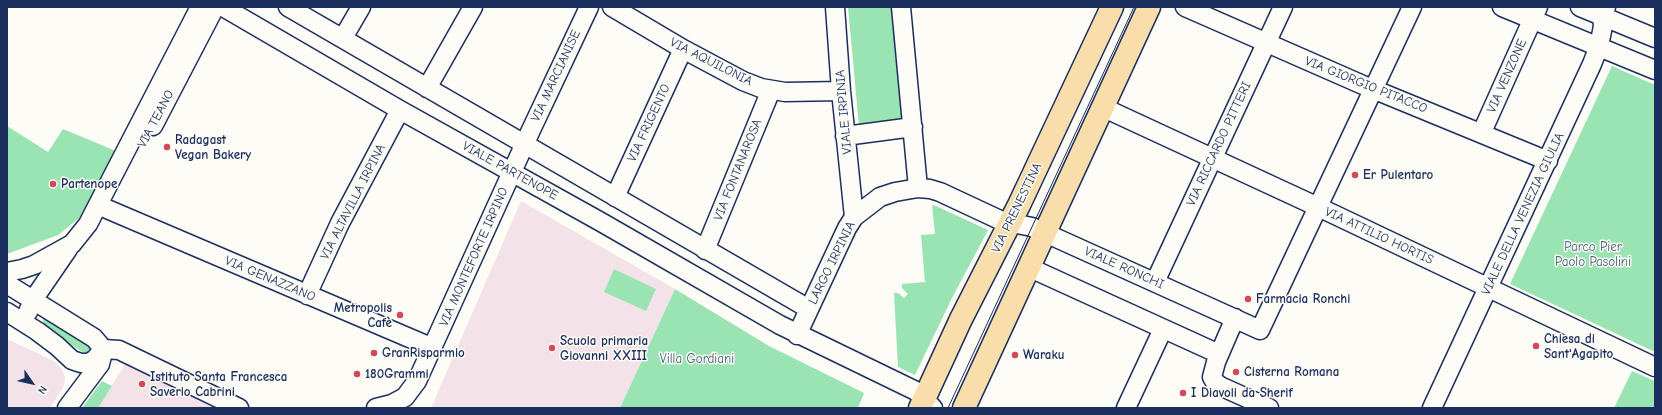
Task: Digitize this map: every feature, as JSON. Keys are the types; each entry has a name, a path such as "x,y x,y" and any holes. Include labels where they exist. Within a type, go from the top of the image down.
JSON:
{"main road":[{"name":"VIA PRENESTINA","path":"926,405 959,323 1010,223 1112,7"},
{"path":"964,408 1148,7"}],"street":[{"name":"VIA TEANO","path":"88,224 107,208 114,198 174,72 200,7"},
{"name":"VIA TEANO","path":"7,272 34,265 72,244 88,224 174,72 215,7"},
{"name":"VIALE PARTENOPE","path":"223,7 400,110 512,172 797,335"},
{"path":"288,7 733,267 809,309"},
{"path":"342,38 361,7"},
{"path":"427,88 473,7"},
{"name":"VIA MARCIANISE","path":"524,145 589,7"},
{"name":"VIA AQUILONIA","path":"612,7 683,49 743,81 771,90 785,92 841,91"},
{"name":"VIALE IRPINIA","path":"835,7 845,136 854,216"},
{"path":"901,7 918,188"},
{"name":"VIA GIORGIO PITACCO","path":"1184,7 1372,89 1482,132 1548,161"},
{"name":"VIA RICCARDO PITTERI","path":"1155,282 1283,7"},
{"path":"1319,207 1372,89 1412,7"},
{"path":"1502,7 1535,14 1599,46 1655,70"},
{"path":"1580,7 1604,12 1655,38"},
{"name":"VIALE DELLA VENEZIA GIULIA","path":"1432,408 1548,161 1599,46 1604,12"},
{"name":"VIA VENZONE","path":"1482,132 1535,14"},
{"name":"VIA FRIGENTO","path":"615,197 683,49"},
{"name":"VIA FONTANAROSA","path":"705,250 771,90"},
{"name":"VIA ATTILIO HORTIS","path":"1102,107 1319,207 1655,367"},
{"name":"VIA ALTAVILLA IRPINA","path":"307,295 346,211 400,110"},
{"path":"845,136 913,127"},
{"name":"VIA MONTEFORTE IRPINO","path":"376,408 399,401 408,394 417,381 524,145"},
{"name":"LARGO IRPINIA","path":"797,335 847,228 854,216 870,203 895,192 918,188 930,189 940,192 1002,221 1010,223"},
{"name":"VIALE RONCHI","path":"1010,223 1032,227 1044,232 1260,330 1319,207"},
{"name":"VIA GENAZZANO","path":"107,208 432,348"},
{"path":"37,331 28,316 29,309 33,300 72,244"},
{"path":"55,267 48,285 48,297 52,308 59,317"},
{"path":"722,293 731,289 735,284 736,275 733,267"},
{"path":"1028,267 1219,354"},
{"path":"7,284 94,338 102,349 100,364 68,408"},
{"path":"7,312 37,331 57,346 72,360 81,363 92,361 102,349 113,348 125,352 239,408"},
{"path":"1235,318 1212,372 1213,380 1220,386 1268,408"},
{"path":"1126,408 1163,329"},
{"path":"797,335 916,391 926,405"},
{"path":"68,408 76,386 76,372 72,360"}],"shaded area":[{"name":"Scuola primaria Giovanni XXIII","path":"521,201 675,289 620,408 431,408"},
{"path":"7,339 54,361 62,369 65,377 64,386 50,408 7,408"},
{"name":"Istituto Santa Francesca Saverio Cabrini","path":"127,361 217,408 98,408"}],"green space":[{"path":"848,7 892,7 903,122 859,126"},
{"name":"Parco Pier Paolo Pasolini","path":"1612,66 1655,85 1655,352 1510,284"},
{"name":"Partenope","path":"7,126 48,152 63,129 116,151 83,215 58,235 7,254"},
{"path":"932,205 988,230 952,298 915,375 898,367 894,293 898,293 904,298 908,294 902,288 902,284 925,282 921,235 935,234"},
{"path":"614,269 656,289 646,311 604,292"},
{"name":"Villa Gordiani","path":"675,289 769,346 864,393 858,408 620,408"},
{"path":"41,312 91,346 91,350 84,353 51,331 44,324"},
{"path":"1632,371 1655,381 1655,408 1614,408"},
{"path":"102,381 112,386 98,408 82,408"}],"tram line":[{"path":"948,408 1134,7"}],"place":[{"name":"Radagast Vegan Bakery","path":"167,147"},
{"name":"Er Pulentaro","path":"1355,175"},
{"name":"Partenope","path":"53,184"},
{"name":"Farmacia Ronchi","path":"1248,299"},
{"name":"Metropolis Cafè","path":"400,315"},
{"name":"Chiesa di Sant'Agapito","path":"1536,346"},
{"name":"Scuola primaria Giovanni XXIII","path":"552,348"},
{"name":"GranRisparmio","path":"374,353"},
{"name":"Waraku","path":"1015,355"},
{"name":"Cisterna Romana","path":"1236,372"},
{"name":"180Grammi","path":"357,374"},
{"name":"Istituto Santa Francesca Saverio Cabrini","path":"142,384"},
{"name":"I Diavoli da Sherif","path":"1183,393"}]}
